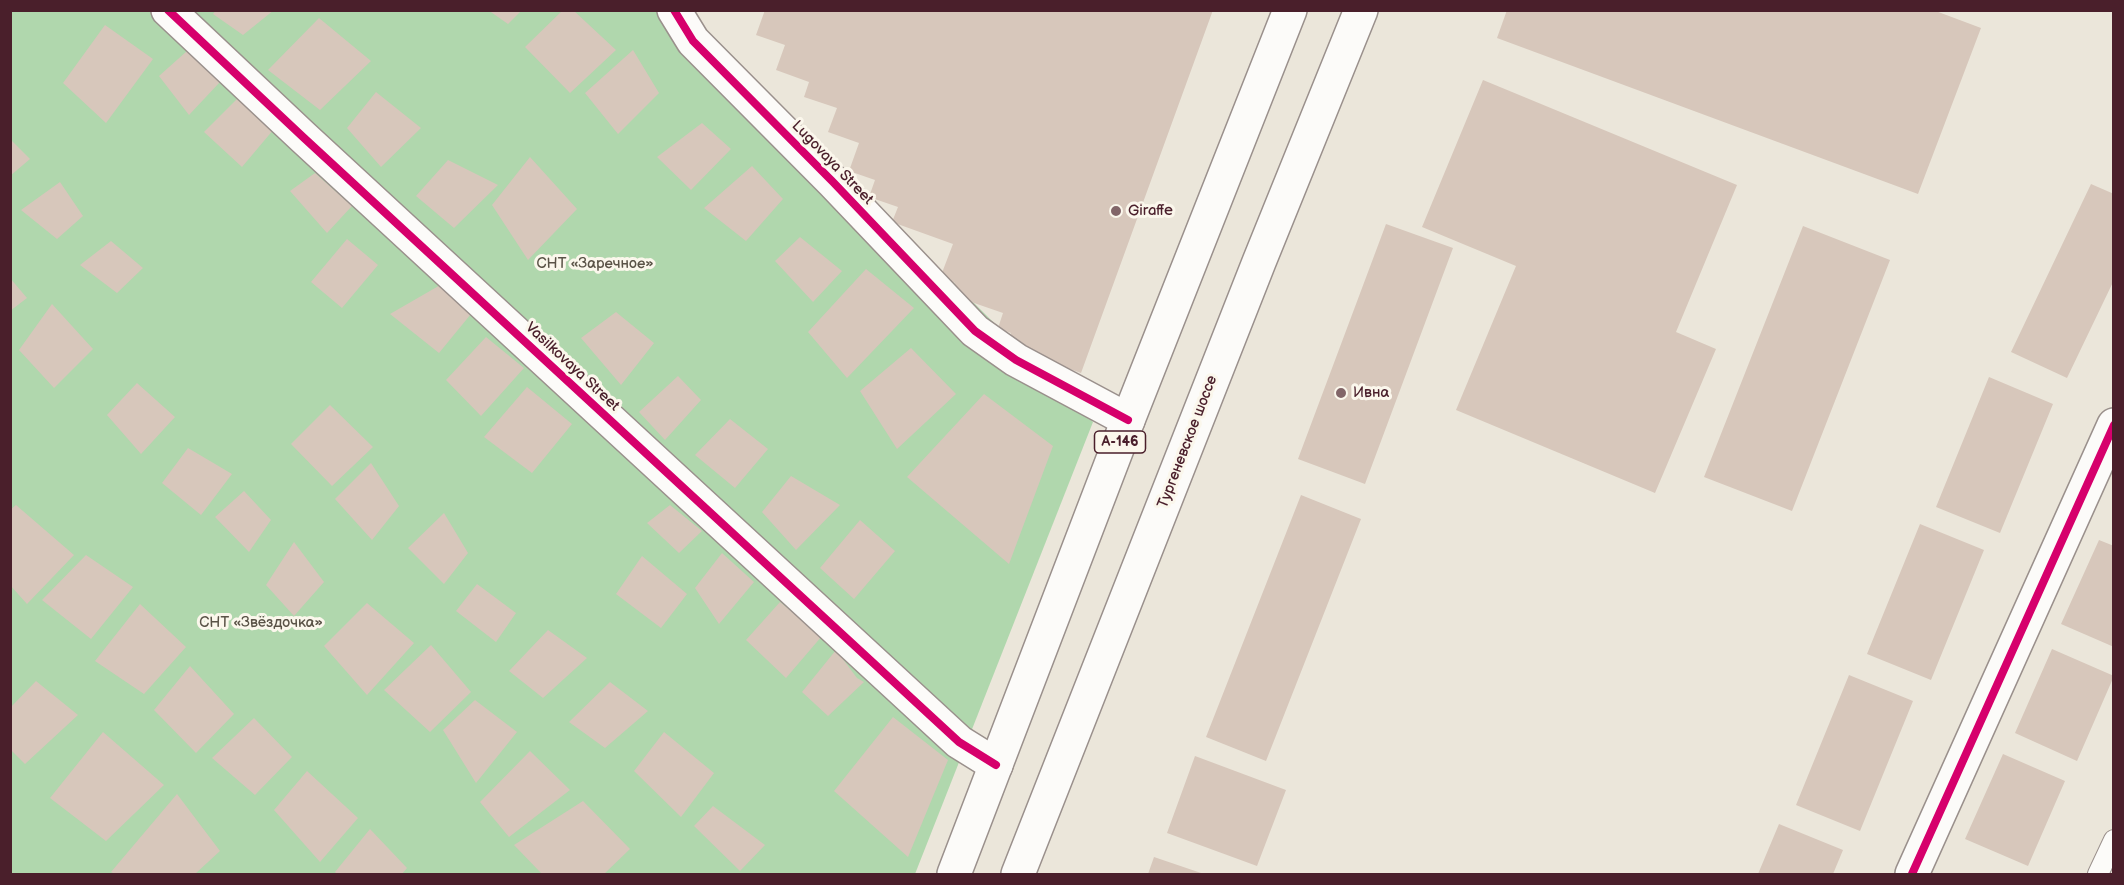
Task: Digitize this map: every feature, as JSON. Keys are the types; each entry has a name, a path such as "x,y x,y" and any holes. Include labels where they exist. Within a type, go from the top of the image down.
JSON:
{"main road":[{"name":"Vasilkovaya Street","path":"168,10 959,742 996,765"},
{"name":"Lugovaya Street","path":"674,10 693,41 975,331 1016,360 1128,420"},
{"name":"А-146","path":"954,874 1128,420 1290,10"},
{"name":"Тургеневское шоссе","path":"1017,874 1360,10"},
{"path":"1912,874 2114,425"}],"lane":[{"path":"2098,874 2114,840"}],"green space":[{"path":"675,10 853,182 1093,422 915,874 11,874 10,11"}],"building":[{"path":"216,10 274,10 243,35 213,14"},
{"path":"488,10 522,10 508,24"},
{"path":"563,10 573,10 616,50 570,93 525,47"},
{"path":"765,10 1213,10 1081,373 1006,346 1011,333 998,328 1003,313 951,295 955,283 940,278 953,244 892,222 898,207 869,197 875,180 849,171 859,143 828,132 837,108 804,97 809,82 776,70 785,45 756,35"},
{"path":"1507,10 1933,10 1981,28 1918,194 1497,38"},
{"path":"319,18 371,61 320,110 268,70"},
{"path":"105,25 153,59 106,123 63,83"},
{"path":"633,50 659,93 618,134 585,93"},
{"path":"187,51 220,82 189,115 159,76"},
{"path":"1483,80 1737,185 1676,332 1716,349 1655,493 1456,410 1516,266 1422,227"},
{"path":"376,92 421,128 381,167 347,128"},
{"path":"239,97 274,129 242,167 204,132"},
{"path":"702,123 731,149 691,190 657,157"},
{"path":"10,139 30,159 10,176"},
{"path":"530,157 577,209 528,260 492,205"},
{"path":"448,160 498,185 454,228 416,196"},
{"path":"752,166 783,199 746,241 704,208"},
{"path":"315,173 352,206 327,233 290,191"},
{"path":"60,182 83,216 57,239 21,210"},
{"path":"2091,184 2114,194 2114,280 2067,378 2011,352"},
{"path":"1386,224 1453,248 1365,484 1298,459"},
{"path":"1803,226 1890,260 1792,511 1704,477"},
{"path":"800,237 842,271 813,302 775,261"},
{"path":"347,239 378,265 342,308 311,282"},
{"path":"111,241 143,268 117,293 80,265"},
{"path":"866,269 914,308 847,378 808,332"},
{"path":"10,278 27,298 10,311"},
{"path":"442,284 471,314 439,353 390,314"},
{"path":"52,304 93,349 54,388 19,350"},
{"path":"616,312 654,343 621,385 581,338"},
{"path":"486,337 524,368 481,416 446,380"},
{"path":"911,348 956,394 897,449 860,391"},
{"path":"678,376 701,400 665,440 639,412"},
{"path":"1989,377 2053,404 2000,533 1936,507"},
{"path":"137,383 175,417 141,454 107,415"},
{"path":"527,387 572,424 532,473 484,437"},
{"path":"984,394 1053,446 1009,564 907,477"},
{"path":"330,405 373,447 332,486 291,444"},
{"path":"730,419 768,449 735,488 695,455"},
{"path":"188,448 232,474 201,515 162,483"},
{"path":"371,463 399,506 372,540 335,499"},
{"path":"791,476 840,505 796,550 762,512"},
{"path":"244,491 271,520 249,552 215,517"},
{"path":"1301,495 1361,519 1266,761 1206,737"},
{"path":"16,505 74,555 27,604 10,585 10,510"},
{"path":"670,505 702,531 679,553 647,523"},
{"path":"444,513 468,553 444,584 408,548"},
{"path":"860,520 895,551 854,599 820,568"},
{"path":"1920,524 1984,550 1931,680 1867,654"},
{"path":"2099,540 2114,546 2114,647 2061,624"},
{"path":"294,542 324,582 294,616 266,585"},
{"path":"722,553 754,582 719,624 695,588"},
{"path":"86,555 133,587 91,639 42,600"},
{"path":"642,556 687,594 661,628 616,594"},
{"path":"477,584 516,613 496,642 456,611"},
{"path":"780,602 822,636 786,678 746,640"},
{"path":"367,603 414,643 367,695 324,646"},
{"path":"140,604 186,647 144,694 95,661"},
{"path":"548,630 587,658 543,698 509,671"},
{"path":"431,645 471,692 430,732 384,690"},
{"path":"2052,649 2114,676 2077,761 2015,733"},
{"path":"836,650 857,678 864,682 828,716 802,692"},
{"path":"190,666 234,714 196,753 154,710"},
{"path":"1849,675 1913,701 1860,831 1796,805"},
{"path":"36,681 78,715 25,764 10,749 10,708"},
{"path":"610,682 648,711 605,748 569,722"},
{"path":"475,700 517,732 476,783 443,730"},
{"path":"893,717 948,760 908,857 834,791"},
{"path":"254,718 292,757 255,795 212,758"},
{"path":"103,732 164,785 106,841 50,798"},
{"path":"664,732 714,773 681,817 634,771"},
{"path":"530,751 570,790 509,837 480,802"},
{"path":"2003,754 2065,781 2028,866 1965,839"},
{"path":"1195,756 1286,790 1257,866 1167,833"},
{"path":"307,771 358,818 320,862 274,810"},
{"path":"177,794 220,851 195,874 115,874 111,872"},
{"path":"583,801 630,849 604,874 542,874 514,845"},
{"path":"713,806 765,845 740,871 694,826"},
{"path":"1779,824 1843,850 1833,874 1758,874"},
{"path":"370,829 407,868 402,874 337,874 335,872"},
{"path":"1154,857 1204,874 1148,874"}],"cycle path":[{"path":"168,10 959,742 996,765"},
{"path":"674,10 693,41 833,182 975,331 1016,360 1128,420"},
{"path":"1912,874 2114,425"}],"place":[{"name":"Giraffe","path":"1116,211"},
{"name":"Ивна","path":"1341,393"}],"park label":[{"name":"СНТ «Заречное»","path":"595,264"},
{"name":"СНТ «Звёздочка»","path":"261,623"}]}
